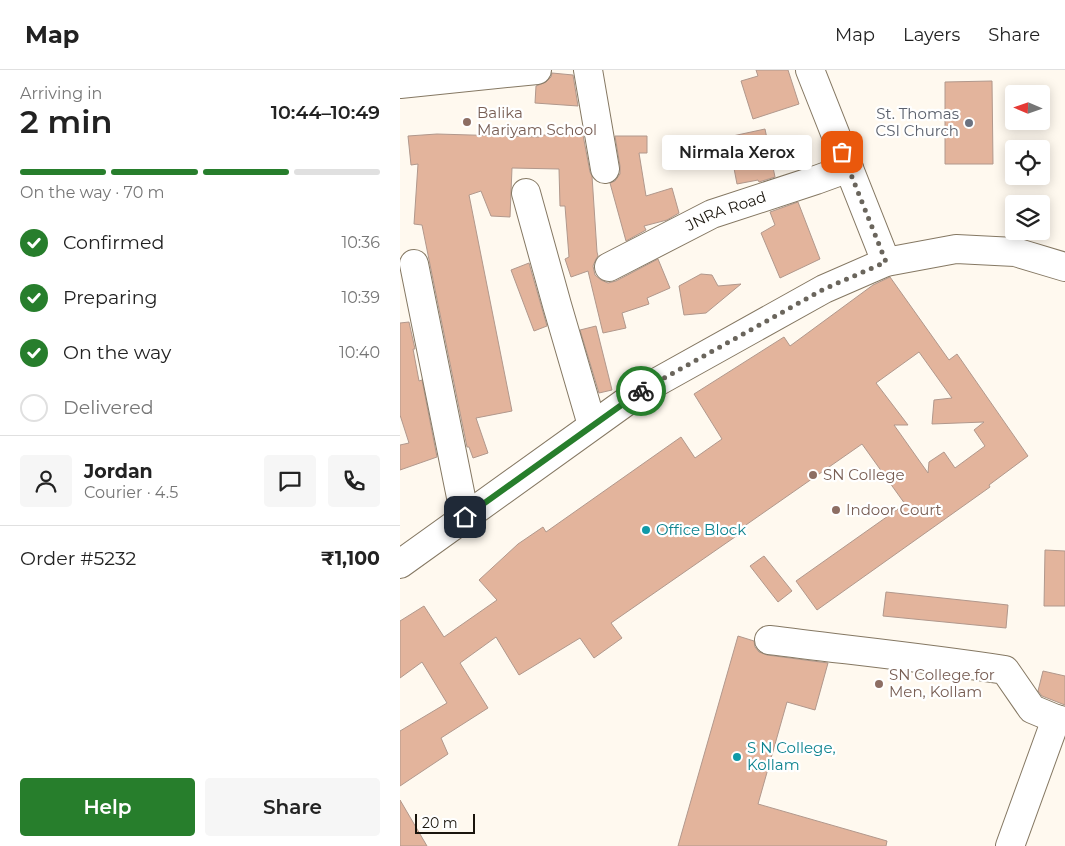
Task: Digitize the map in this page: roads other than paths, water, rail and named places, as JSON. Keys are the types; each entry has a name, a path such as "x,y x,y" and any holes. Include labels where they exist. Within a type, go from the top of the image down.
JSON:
{"street":[{"path":"400,84 537,70"},
{"path":"588,70 605,169"},
{"path":"810,70 886,262"},
{"name":"JNRA Road","path":"609,266 712,214 849,168"},
{"path":"526,193 592,425"},
{"path":"400,564 641,391 824,289 886,262 956,249 1015,252 1065,267"},
{"path":"414,264 465,517"},
{"path":"769,640 1005,670 1032,709 1060,720 1010,846"}],"place":[{"name":"Balika Mariyam School","path":"467,122"},
{"name":"St. Thomas CSI Church","path":"969,123"},
{"name":"Nirmala Xerox","path":"842,152"},
{"name":"SN College","path":"813,475"},
{"name":"Indoor Court","path":"836,510"},
{"name":"Office Block","path":"646,530"},
{"name":"SN College for Men, Kollam","path":"879,684"},
{"name":"S N College, Kollam","path":"737,757"}]}
